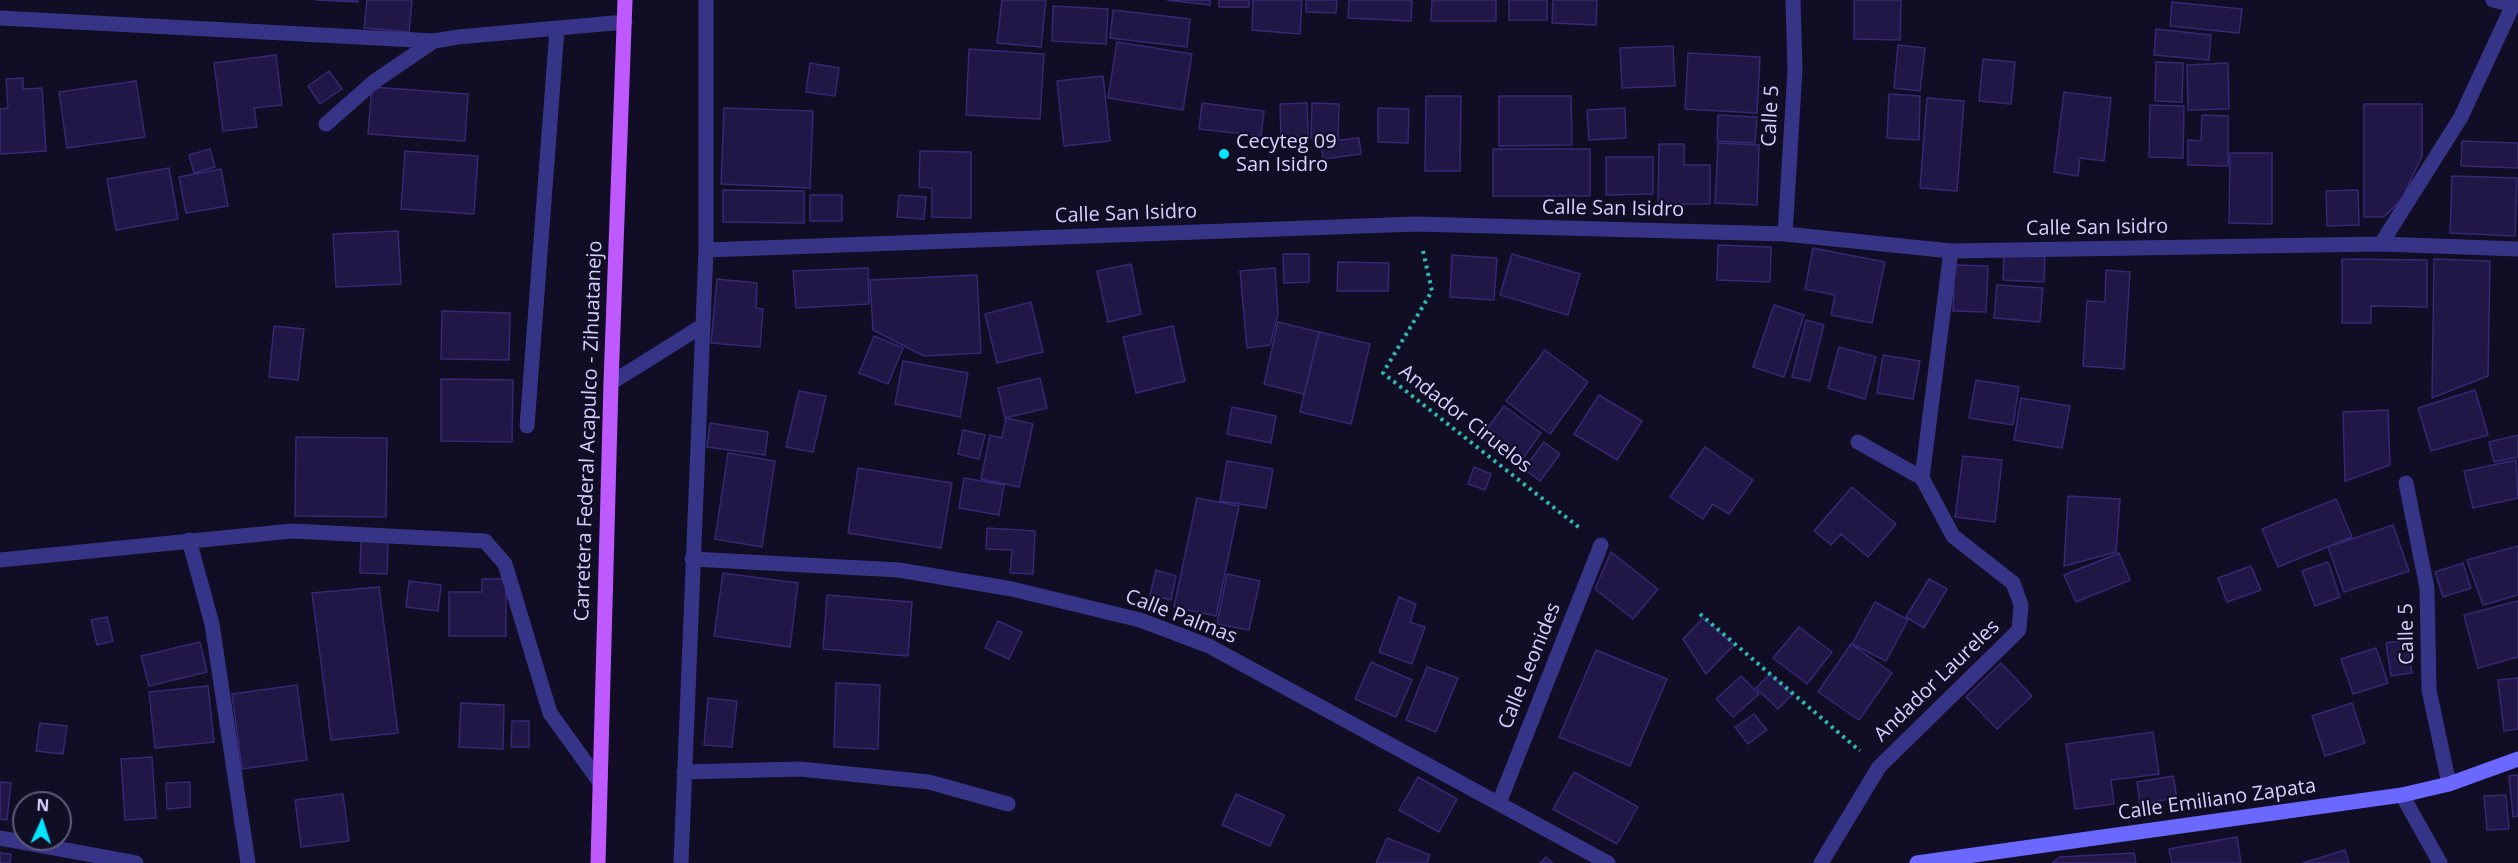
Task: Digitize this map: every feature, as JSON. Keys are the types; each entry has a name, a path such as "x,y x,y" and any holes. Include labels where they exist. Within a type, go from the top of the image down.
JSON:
{"main road":[{"name":"Carretera Federal Acapulco - Zihuatanejo","path":"598,863 611,382 625,0"}],"street":[{"path":"681,863 706,250 706,0"},
{"name":"Calle 5","path":"1785,234 1795,70 1793,0"},
{"path":"2380,244 2461,117 2516,6 2493,0"},
{"path":"0,18 434,41 625,22"},
{"path":"527,426 557,29"},
{"path":"326,124 375,81 434,41"},
{"name":"Calle San Isidro","path":"706,250 1416,224 1785,234 1951,251 2380,244 2518,249"},
{"path":"1858,442 1922,478 1951,251"},
{"path":"611,382 702,326"},
{"name":"Andador Laureles","path":"1821,863 1879,767 2019,630 2021,605 2013,583 1953,536 1922,478"},
{"name":"Calle 5","path":"2406,483 2427,588 2430,690 2449,784"},
{"path":"0,560 292,531 485,541 505,564 550,713 599,781"},
{"path":"189,540 212,624 248,863"},
{"name":"Calle Leonides","path":"1499,803 1601,545"},
{"name":"Calle Palmas","path":"692,559 899,570 1012,589 1140,620 1209,646 1608,863"},
{"name":"Calle Emiliano Zapata","path":"1917,863 2402,795 2449,784 2518,759"},
{"path":"684,772 800,769 824,771 929,782 1008,804"},
{"path":"2402,795 2440,863"},
{"path":"0,838 136,863"}],"path":[{"name":"Andador Ciruelos","path":"1416,224 1432,291 1383,373 1601,545"},
{"path":"1700,614 1879,767"}],"building":[{"path":"316,0 358,0 358,2"},
{"path":"367,0 412,0 409,32 364,28"},
{"path":"1002,0 1046,0 1041,47 997,43"},
{"path":"1167,0 1210,0 1210,5"},
{"path":"1219,0 1249,0 1249,7 1219,7"},
{"path":"1253,0 1302,0 1300,34 1252,30"},
{"path":"1306,0 1337,0 1336,13 1306,12"},
{"path":"1349,0 1412,0 1411,21 1348,18"},
{"path":"1432,0 1496,0 1496,21 1431,21"},
{"path":"1509,0 1547,0 1547,20 1509,20"},
{"path":"1553,0 1597,0 1596,25 1552,23"},
{"path":"1854,0 1901,0 1900,40 1854,39"},
{"path":"2172,2 2242,9 2239,33 2170,26"},
{"path":"1053,6 1108,9 1106,44 1052,41"},
{"path":"1113,10 1190,19 1187,47 1110,38"},
{"path":"2156,29 2211,35 2209,60 2154,55"},
{"path":"1117,42 1192,54 1183,110 1108,98"},
{"path":"1898,45 1925,48 1920,91 1894,88"},
{"path":"1673,46 1675,86 1622,88 1620,48"},
{"path":"969,49 1044,54 1040,119 966,115"},
{"path":"1688,53 1760,57 1757,113 1685,109"},
{"path":"276,55 282,105 254,108 257,127 223,131 214,63"},
{"path":"1983,59 2015,62 2011,104 1979,101"},
{"path":"2156,62 2183,63 2182,102 2155,101"},
{"path":"810,63 839,68 835,96 806,92"},
{"path":"2228,63 2229,109 2188,110 2187,65"},
{"path":"329,71 342,89 320,104 308,86"},
{"path":"1103,76 1110,141 1064,146 1057,81"},
{"path":"23,78 23,89 42,88 46,151 0,154 0,109 8,108 6,79"},
{"path":"136,81 145,137 67,148 59,92"},
{"path":"372,87 468,94 465,141 368,134"},
{"path":"2064,92 2111,98 2104,161 2080,158 2078,176 2054,172"},
{"path":"1889,94 1920,96 1919,140 1887,138"},
{"path":"1426,96 1461,96 1460,171 1425,171"},
{"path":"1499,96 1571,96 1572,145 1499,146"},
{"path":"1927,98 1964,101 1957,191 1920,188"},
{"path":"1202,103 1264,111 1261,136 1199,129"},
{"path":"1307,103 1308,136 1281,137 1280,104"},
{"path":"1312,103 1339,104 1338,139 1311,138"},
{"path":"2364,104 2422,104 2422,156 2402,199 2384,217 2364,217"},
{"path":"2150,105 2184,106 2183,158 2149,157"},
{"path":"724,108 813,111 810,188 721,184"},
{"path":"1378,108 1409,109 1408,143 1378,142"},
{"path":"1625,108 1626,138 1589,140 1587,110"},
{"path":"1718,115 1757,117 1755,143 1717,141"},
{"path":"2202,115 2228,116 2228,166 2188,165 2188,140 2201,141"},
{"path":"1359,138 1361,154 1323,159 1321,142"},
{"path":"2462,141 2518,143 2518,168 2461,166"},
{"path":"1718,143 1759,145 1757,205 1715,203"},
{"path":"1659,144 1684,144 1684,165 1710,165 1710,204 1658,204"},
{"path":"210,149 215,167 194,173 189,155"},
{"path":"1493,149 1590,149 1590,196 1493,196"},
{"path":"405,151 478,156 474,214 401,209"},
{"path":"920,151 971,152 971,218 932,217 932,188 919,187"},
{"path":"2230,153 2272,153 2272,224 2229,223"},
{"path":"1606,157 1653,157 1653,194 1606,195"},
{"path":"169,168 178,219 116,230 107,179"},
{"path":"221,169 228,206 186,213 179,177"},
{"path":"2452,176 2517,178 2515,236 2450,233"},
{"path":"723,190 804,191 804,223 723,222"},
{"path":"2358,190 2359,225 2327,226 2326,191"},
{"path":"810,195 842,195 842,221 810,221"},
{"path":"899,195 926,197 924,219 897,217"},
{"path":"398,231 401,284 336,287 333,234"},
{"path":"1718,245 1771,247 1770,282 1717,280"},
{"path":"1813,248 1885,262 1872,323 1831,315 1835,295 1805,289"},
{"path":"2004,253 2045,256 2044,282 2003,280"},
{"path":"1283,254 1309,254 1309,282 1284,283"},
{"path":"1512,254 1580,274 1568,315 1500,295"},
{"path":"1452,255 1497,258 1494,300 1450,297"},
{"path":"2342,259 2427,260 2427,307 2371,306 2371,323 2342,323"},
{"path":"2434,259 2490,261 2488,376 2432,398"},
{"path":"1338,262 1389,263 1388,291 1337,291"},
{"path":"1131,264 1141,314 1108,322 1097,271"},
{"path":"1955,265 1988,266 1986,312 1953,311"},
{"path":"868,268 869,304 796,308 793,271"},
{"path":"1275,268 1278,314 1270,345 1247,348 1240,271"},
{"path":"2106,270 2130,272 2124,369 2083,366 2087,301 2105,302"},
{"path":"977,275 981,353 924,356 873,330 870,280"},
{"path":"717,279 757,283 756,308 763,309 760,347 711,343"},
{"path":"1997,285 2043,288 2040,322 1994,318"},
{"path":"1031,302 1043,352 997,363 985,314"},
{"path":"1774,305 1804,315 1784,377 1753,367"},
{"path":"442,311 510,313 509,360 441,359"},
{"path":"1806,320 1824,325 1810,381 1792,377"},
{"path":"1278,322 1319,332 1304,394 1264,384"},
{"path":"274,326 304,329 298,380 269,377"},
{"path":"1173,326 1185,381 1136,393 1123,337"},
{"path":"1319,332 1370,344 1351,424 1300,412"},
{"path":"874,336 903,348 888,384 859,373"},
{"path":"1839,347 1876,357 1865,399 1828,388"},
{"path":"1545,350 1588,382 1550,434 1506,401"},
{"path":"1883,355 1920,361 1913,399 1877,393"},
{"path":"903,361 968,373 960,417 895,404"},
{"path":"1040,378 1047,408 1005,418 998,388"},
{"path":"441,379 513,380 512,442 441,441"},
{"path":"1976,380 2019,387 2013,425 1969,418"},
{"path":"2475,390 2488,435 2431,451 2418,408"},
{"path":"799,391 826,396 813,452 786,447"},
{"path":"1599,395 1642,421 1617,460 1574,434"},
{"path":"2021,398 2070,406 2062,448 2014,440"},
{"path":"1504,406 1541,433 1519,464 1481,437"},
{"path":"1232,407 1276,416 1271,443 1227,434"},
{"path":"2388,410 2390,465 2345,481 2343,412"},
{"path":"1006,418 1033,424 1019,487 981,479 990,435 1002,438"},
{"path":"710,423 768,432 765,455 707,447"},
{"path":"963,430 985,435 979,459 958,454"},
{"path":"2518,435 2518,457 2494,462 2489,442"},
{"path":"296,437 387,438 386,517 295,516"},
{"path":"1544,442 1560,454 1540,481 1524,469"},
{"path":"1705,447 1753,480 1729,514 1713,504 1703,519 1670,497"},
{"path":"728,453 775,461 762,547 715,539"},
{"path":"1963,456 2002,460 1995,522 1955,517"},
{"path":"2516,460 2518,498 2473,508 2464,471"},
{"path":"1227,461 1273,469 1266,508 1220,501"},
{"path":"1474,467 1491,474 1485,490 1468,484"},
{"path":"858,468 952,483 941,548 848,533"},
{"path":"964,478 1004,485 999,515 959,508"},
{"path":"1852,487 1896,524 1868,557 1841,534 1831,545 1814,531"},
{"path":"2068,496 2120,499 2116,552 2064,566"},
{"path":"1197,498 1239,506 1216,616 1174,607"},
{"path":"2336,499 2352,537 2278,567 2262,529"},
{"path":"2393,525 2409,571 2344,592 2328,547"},
{"path":"987,528 1035,531 1033,574 1010,573 1012,550 986,549"},
{"path":"361,540 388,541 387,574 360,573"},
{"path":"2518,546 2518,595 2483,605 2467,560"},
{"path":"1611,552 1658,589 1633,619 1595,589"},
{"path":"2119,553 2130,580 2076,602 2064,575"},
{"path":"2328,562 2340,597 2315,606 2302,571"},
{"path":"2463,563 2471,588 2443,597 2435,572"},
{"path":"2251,566 2261,590 2227,602 2218,578"},
{"path":"1156,570 1176,576 1171,600 1150,595"},
{"path":"723,573 798,583 790,647 714,636"},
{"path":"1227,574 1260,581 1249,630 1217,624"},
{"path":"482,579 506,579 506,636 449,636 449,592 482,592"},
{"path":"1929,579 1947,589 1924,628 1906,617"},
{"path":"409,581 441,585 438,611 406,607"},
{"path":"379,587 398,733 331,740 312,593"},
{"path":"827,595 912,602 908,656 823,649"},
{"path":"1399,597 1416,604 1410,622 1425,627 1412,664 1379,652"},
{"path":"2518,601 2518,657 2478,668 2464,615"},
{"path":"1875,602 1908,620 1886,661 1852,644"},
{"path":"107,617 113,641 97,645 91,620"},
{"path":"1703,618 1734,645 1706,674 1683,639"},
{"path":"998,621 1022,632 1009,659 985,648"},
{"path":"1799,627 1832,652 1807,684 1773,658"},
{"path":"2406,640 2412,673 2391,676 2386,643"},
{"path":"200,642 207,672 149,686 141,656"},
{"path":"1851,644 1892,673 1859,720 1818,692"},
{"path":"2376,648 2388,683 2353,694 2341,659"},
{"path":"1596,650 1667,679 1630,766 1559,737"},
{"path":"1371,662 1412,680 1396,717 1355,699"},
{"path":"2001,663 2032,696 1997,729 1966,697"},
{"path":"1427,667 1458,678 1436,732 1406,720"},
{"path":"1770,674 1792,695 1778,709 1756,688"},
{"path":"1741,676 1759,694 1733,717 1716,699"},
{"path":"2518,678 2518,729 2504,731 2498,680"},
{"path":"836,683 880,685 878,749 834,747"},
{"path":"297,685 307,760 242,769 232,694"},
{"path":"208,686 214,742 155,748 149,692"},
{"path":"708,698 737,701 732,747 704,745"},
{"path":"461,703 504,705 503,749 459,747"},
{"path":"2352,703 2365,743 2325,756 2312,716"},
{"path":"1754,714 1767,730 1748,744 1735,727"},
{"path":"512,721 529,721 529,747 511,747"},
{"path":"40,723 67,726 63,754 36,751"},
{"path":"2153,732 2159,774 2111,780 2114,804 2075,809 2066,744"},
{"path":"152,757 156,818 125,820 121,759"},
{"path":"1574,772 1638,807 1617,844 1553,809"},
{"path":"2518,775 2518,816 2513,817 2509,776"},
{"path":"2173,776 2177,798 2140,804 2137,782"},
{"path":"1418,777 1457,799 1439,832 1399,810"},
{"path":"0,782 11,783 7,820 0,819"},
{"path":"190,782 190,807 167,809 166,783"},
{"path":"343,794 349,841 301,847 295,800"},
{"path":"1236,794 1284,815 1270,846 1222,825"},
{"path":"2506,795 2509,829 2487,830 2484,796"},
{"path":"2237,837 2241,863 2172,863 2169,849"},
{"path":"1387,838 1430,855 1427,863 1376,863"},
{"path":"2345,850 2349,863 2303,863"},
{"path":"0,853 11,854 10,863 0,863"},
{"path":"2134,853 2136,863 2052,863 2060,857"},
{"path":"1546,857 1553,863 1540,863"}],"place":[{"name":"Cecyteg 09 San Isidro","path":"1224,154"}]}
